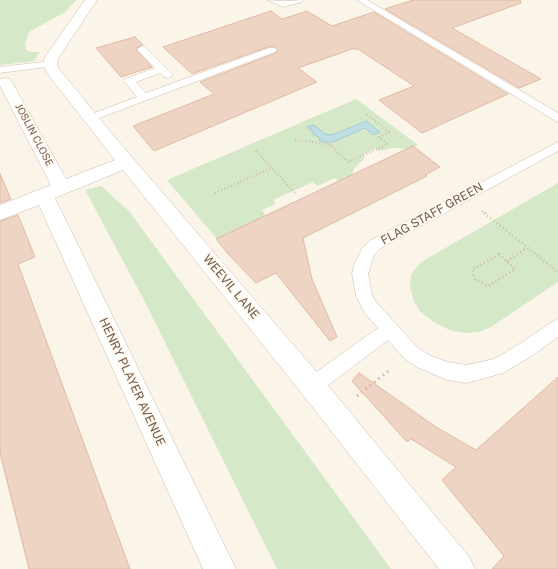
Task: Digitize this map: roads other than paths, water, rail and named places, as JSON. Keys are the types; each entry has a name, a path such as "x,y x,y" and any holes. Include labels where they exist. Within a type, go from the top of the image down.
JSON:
{"street":[{"path":"50,64 54,53 90,0"},
{"name":"WEEVIL LANE","path":"50,64 56,75 90,118 335,414 459,569"},
{"name":"JOSLIN CLOSE","path":"3,76 53,192"},
{"path":"0,213 127,162"},
{"name":"HENRY PLAYER AVENUE","path":"53,192 220,569"}],"lane":[{"path":"272,0 283,4 299,0"},
{"path":"362,0 558,118"},
{"path":"142,50 178,85"},
{"path":"90,118 272,50"},
{"path":"3,76 50,64"},
{"path":"144,98 129,81 162,69"},
{"name":"FLAG STAFF GREEN","path":"558,146 376,244 368,251 360,274 364,296 370,307 411,353 422,361 447,371 467,374 498,367 522,353 558,327"},
{"path":"312,386 390,329"}],"water":[{"path":"366,121 380,132 373,135 365,128 331,143 320,141 319,137 312,134 313,132 307,127 314,125 325,134 332,135"}]}
